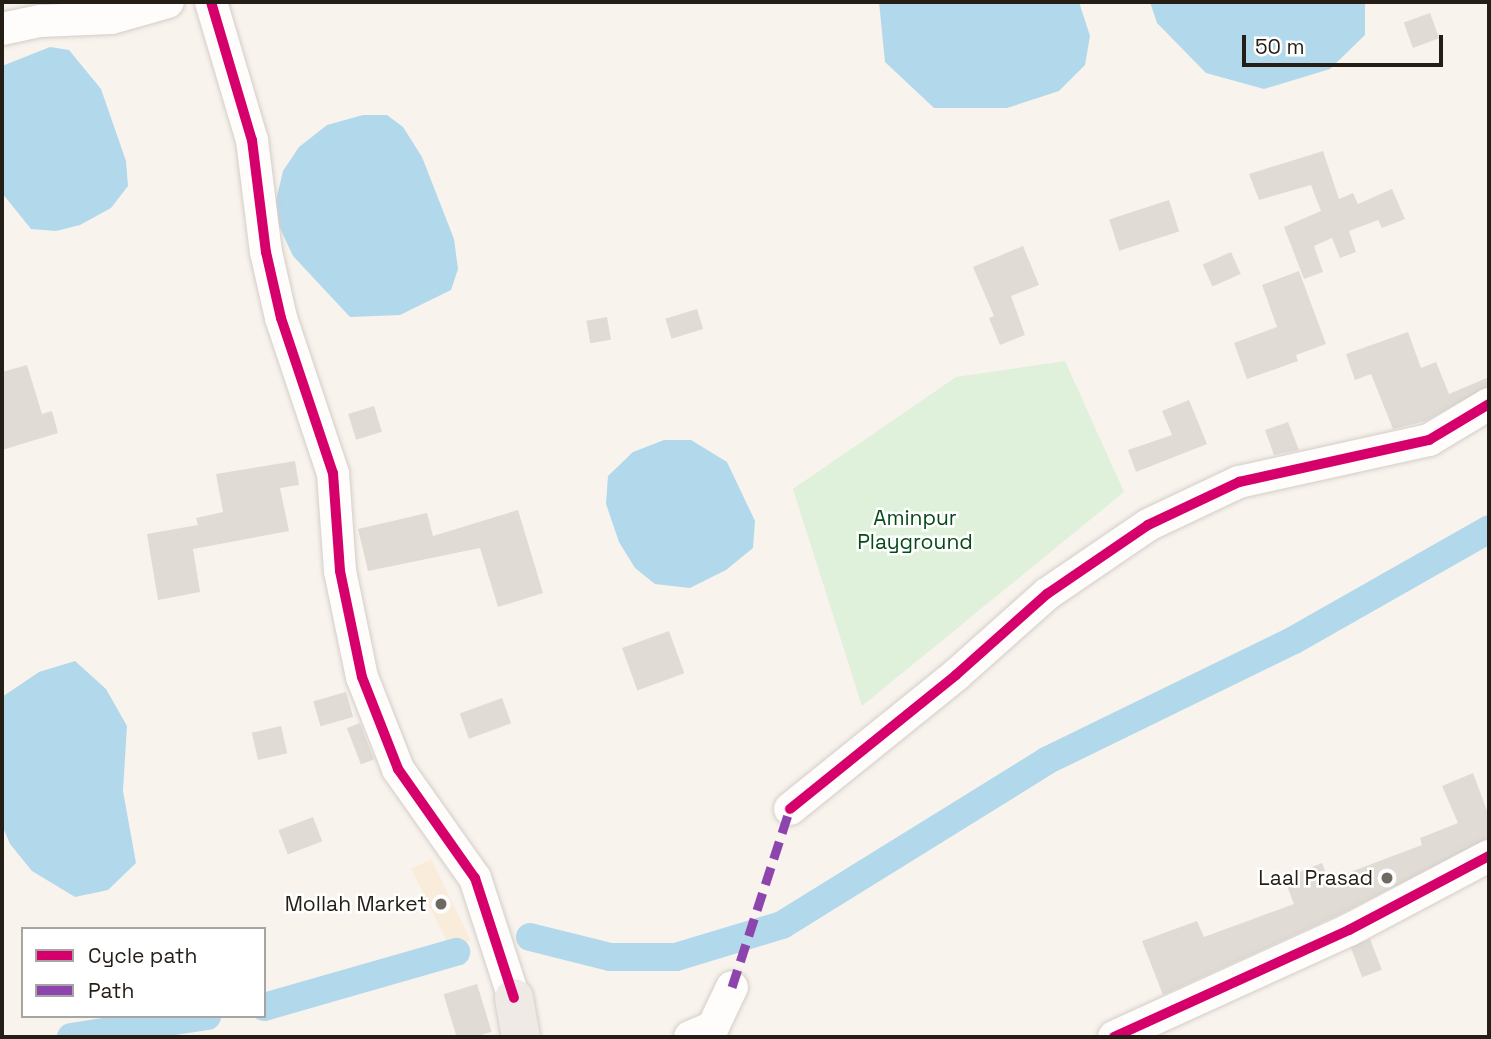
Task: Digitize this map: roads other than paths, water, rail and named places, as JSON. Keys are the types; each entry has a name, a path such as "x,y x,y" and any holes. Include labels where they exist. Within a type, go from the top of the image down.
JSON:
{"main road":[{"path":"514,998 521,1037"}],"street":[{"path":"2,29 111,18 168,2"},
{"path":"211,2 252,140 266,252 281,318 333,473 340,571 362,677 398,769 475,878 514,998"},
{"path":"790,809 956,675 1048,594 1148,525 1239,482 1429,440 1489,404"},
{"path":"1114,1037 1349,930 1489,856"},
{"path":"709,1034 732,987"}],"water":[{"path":"879,2 1079,2 1090,36 1085,65 1059,91 1007,108 934,108 885,62"},
{"path":"1150,2 1365,2 1365,35 1330,69 1264,89 1206,73 1157,23"},
{"path":"50,47 69,50 101,89 126,161 128,186 111,208 80,225 56,231 31,229 2,193 2,66"},
{"path":"363,115 387,115 403,127 422,157 454,239 458,269 451,290 400,315 350,317 293,256 273,213 283,171 299,147 327,125"},
{"path":"664,440 691,440 727,462 755,521 753,548 726,570 690,588 655,584 635,568 619,542 606,504 608,476 633,452"},
{"path":"75,661 106,689 127,726 123,791 136,863 108,890 75,897 32,871 10,844 2,825 2,697 39,672"}],"waterway":[{"path":"530,937 610,957 676,957 782,925 1046,761 1294,640 1489,529"},
{"path":"266,1006 456,952"},
{"path":"71,1037 194,1018"}],"place":[{"name":"Laal Prasad","path":"1387,878"},
{"name":"Mollah Market","path":"441,904"}],"park label":[{"name":"Aminpur Playground","path":"915,530"}]}
